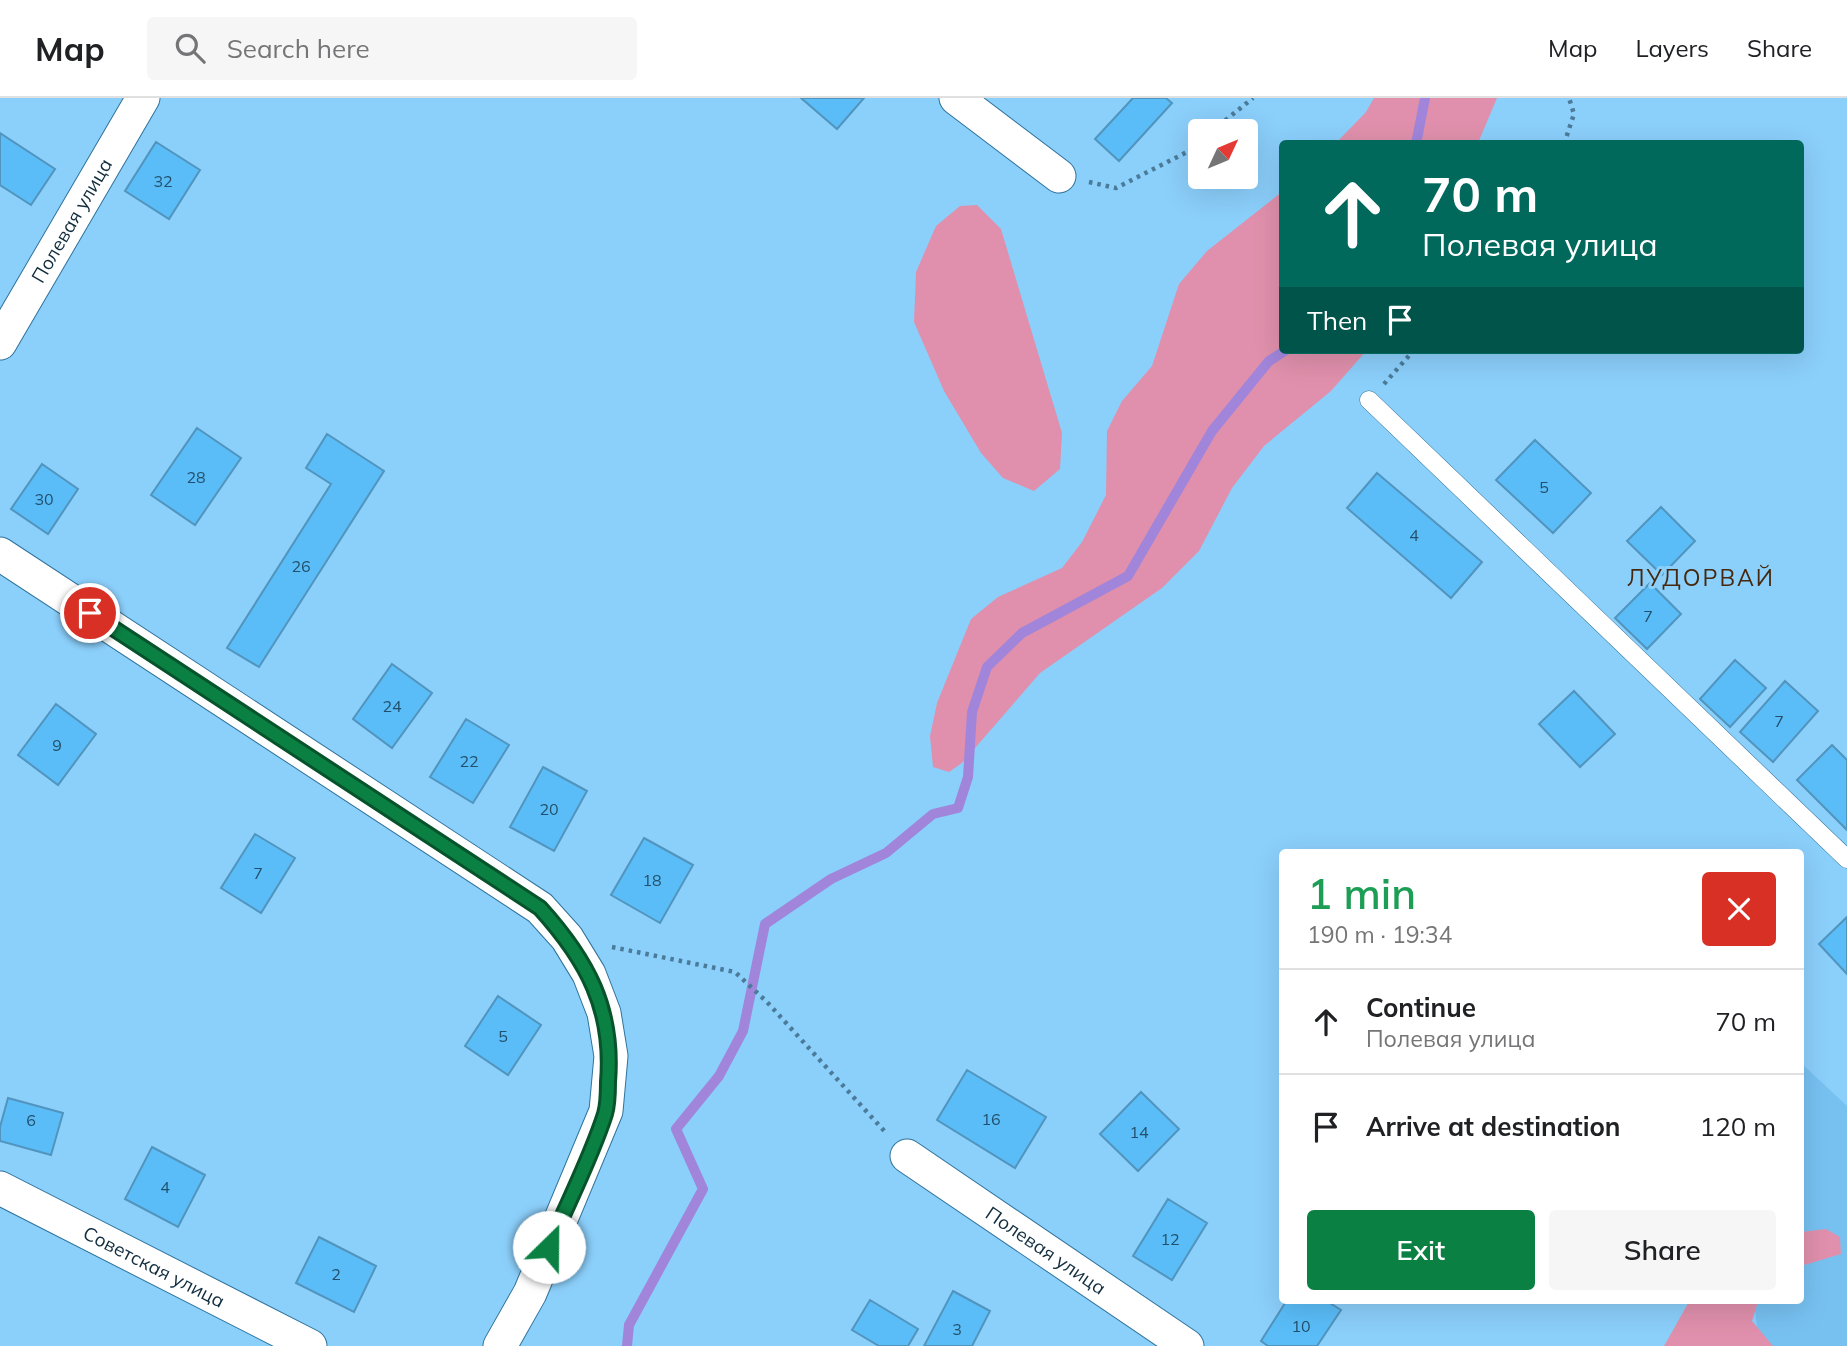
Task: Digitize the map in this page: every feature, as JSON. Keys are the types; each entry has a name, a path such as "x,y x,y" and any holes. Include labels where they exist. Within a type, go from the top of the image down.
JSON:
{"street":[{"name":"Полевая улица","path":"0,343 143,98"},
{"path":"956,98 1059,176"},
{"path":"0,554 540,908 567,938 589,974 604,1013 611,1056 606,1111 530,1293 500,1346"},
{"name":"Полевая улица","path":"907,1156 1186,1346"},
{"name":"Советская улица","path":"0,1188 310,1346"}],"lane":[{"path":"1369,400 1847,859"}],"path":[{"path":"1227,119 1252,98"},
{"path":"1565,140 1574,114 1569,98"},
{"path":"1059,176 1116,188 1188,151"},
{"path":"1369,400 1410,354"},
{"path":"567,938 735,972 767,1002 907,1156"}],"shaded area":[{"path":"1374,98 1497,98 1479,140 1339,140 1366,112"},
{"path":"1279,194 1279,354 1363,354 1331,391 1264,446 1232,488 1199,551 1162,588 1040,673 962,763 949,772 933,767 930,736 937,703 971,619 998,597 1062,568 1082,542 1106,495 1107,431 1122,401 1152,366 1179,284 1207,251"},
{"path":"977,205 1001,229 1062,433 1060,469 1034,491 1003,478 981,453 944,391 914,322 916,272 936,226 960,206"},
{"path":"1804,1066 1847,1106 1847,1346 1759,1346 1754,1304 1804,1304"},
{"path":"1826,1229 1840,1237 1841,1254 1804,1265 1804,1232"},
{"path":"1688,1304 1758,1304 1752,1321 1773,1346 1664,1346"}],"building":[{"path":"801,98 864,98 837,129"},
{"path":"1133,98 1166,98 1172,103 1119,161 1095,139"},
{"path":"0,133 55,169 31,205 0,185"},
{"path":"156,142 200,170 169,219 125,191"},
{"path":"197,428 241,458 195,525 151,495"},
{"path":"327,434 384,471 259,667 227,648 331,484 306,468"},
{"path":"1535,440 1591,493 1553,533 1496,480"},
{"path":"42,464 78,489 48,534 11,509"},
{"path":"1377,473 1482,562 1451,598 1347,508"},
{"path":"1661,507 1695,541 1662,575 1627,541"},
{"path":"1650,583 1681,614 1647,649 1615,618"},
{"path":"1735,660 1766,688 1730,727 1700,699"},
{"path":"392,664 432,693 392,748 353,719"},
{"path":"1785,681 1818,711 1773,762 1740,732"},
{"path":"1574,691 1615,734 1580,767 1539,724"},
{"path":"56,704 96,734 58,785 18,755"},
{"path":"466,719 509,745 473,803 430,777"},
{"path":"1832,745 1847,760 1847,830 1797,780"},
{"path":"543,767 587,791 554,851 510,827"},
{"path":"255,834 295,858 261,913 221,888"},
{"path":"644,838 693,865 660,923 611,895"},
{"path":"1847,917 1847,974 1819,944"},
{"path":"498,996 541,1025 508,1075 465,1046"},
{"path":"967,1070 1046,1117 1015,1168 937,1120"},
{"path":"1141,1092 1179,1129 1138,1171 1100,1134"},
{"path":"8,1098 63,1113 51,1155 0,1141 0,1127"},
{"path":"152,1147 205,1175 178,1227 125,1199"},
{"path":"1168,1199 1207,1223 1172,1280 1133,1256"},
{"path":"319,1237 376,1266 354,1312 296,1283"},
{"path":"953,1291 990,1311 972,1346 924,1346"},
{"path":"870,1300 918,1329 908,1346 879,1346 852,1330"},
{"path":"1284,1304 1331,1304 1341,1310 1317,1346 1268,1346 1261,1341"}],"waterway":[{"path":"1417,140 1425,98"},
{"path":"627,1346 629,1325 703,1189 676,1129 719,1076 743,1031 765,924 831,879 886,853 933,814 958,808 968,777 972,712 987,667 1022,633 1128,576 1212,431 1269,361 1280,354"}],"district":[{"name":"ЛУДОРВАЙ","path":"1701,578"}],"route":[{"path":"90,613 540,908 567,938 589,974 604,1013 611,1056 606,1111 549,1247"}]}
